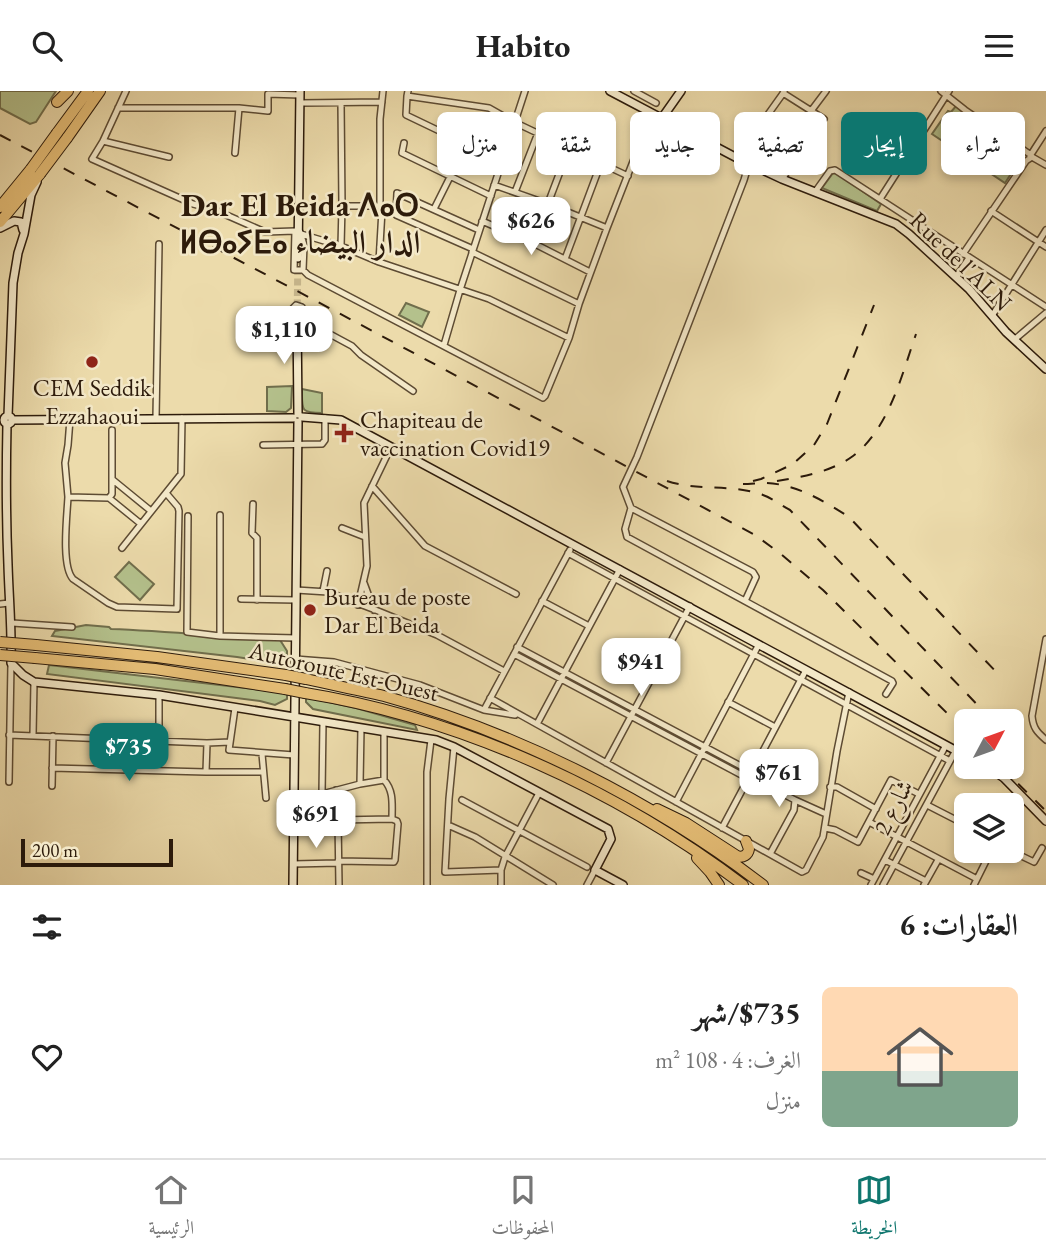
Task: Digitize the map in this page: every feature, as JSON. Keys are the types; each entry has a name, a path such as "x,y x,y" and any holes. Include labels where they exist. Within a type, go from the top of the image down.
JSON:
{"highway":[{"path":"57,102 68,91"},
{"path":"0,207 67,138 100,91"},
{"path":"0,222 36,172 57,133 86,93"},
{"name":"Autoroute Est-Ouest","path":"0,642 157,657 285,675 383,696 456,719 558,761 621,794 706,845 763,885"},
{"name":"Autoroute Est-Ouest","path":"0,655 155,669 344,699 423,720 504,749 606,798 679,841 743,885"},
{"path":"621,794 677,817 737,856 741,857 747,853 749,849 746,841"},
{"path":"679,841 703,864 719,885"}],"street":[{"path":"125,91 92,159 193,204 265,232 298,230 379,262 489,299 569,338"},
{"path":"379,262 380,119 383,91"},
{"path":"518,112 525,91"},
{"name":"Rue de l'ALN","path":"610,91 650,112"},
{"path":"635,91 656,103"},
{"path":"666,112 681,91"},
{"path":"770,112 784,92 811,111 826,91"},
{"path":"880,199 946,92 964,110 1030,157 1046,165"},
{"path":"437,130 405,115 408,93 489,108 496,112"},
{"path":"118,108 239,108 268,111 268,95 341,103 382,101"},
{"path":"298,258 300,97"},
{"path":"341,103 341,246"},
{"path":"235,153 239,108"},
{"path":"956,277 992,211 1046,131"},
{"path":"515,192 536,138"},
{"path":"103,141 169,157"},
{"path":"404,143 402,153 491,196"},
{"path":"616,170 628,176"},
{"path":"814,192 830,171 835,170 1046,307"},
{"path":"298,230 304,245 303,270 308,275 543,398 569,338 590,272 630,171"},
{"path":"9,782 12,623 3,537 3,473 13,283 36,172"},
{"path":"444,345 497,175"},
{"path":"533,243 559,175"},
{"path":"565,260 596,175"},
{"path":"745,175 623,487 631,508 625,529 627,537 892,681 893,684 886,694"},
{"name":"Rue de l'ALN","path":"774,175 896,224 909,233 969,289 1014,340 1046,369"},
{"path":"782,179 785,175"},
{"path":"434,209 450,177"},
{"path":"494,185 607,229"},
{"path":"479,230 397,193 397,215 579,304"},
{"path":"342,206 396,210"},
{"path":"992,211 1046,247"},
{"path":"0,229 10,222 18,221 22,225 23,234"},
{"path":"482,221 590,272"},
{"path":"298,230 293,267 296,271 303,270"},
{"path":"992,316 1046,230"},
{"path":"156,418 159,244"},
{"path":"296,305 302,307 298,352 292,339 293,308 296,305"},
{"path":"1014,340 1046,313"},
{"path":"293,885 297,317"},
{"path":"302,326 326,332 352,346 413,391"},
{"path":"122,548 181,474 182,418"},
{"path":"263,445 324,443 326,418"},
{"path":"70,419 65,463 68,497 66,563 73,579 117,607 177,609 179,511 166,493"},
{"path":"6,420 341,420 954,749"},
{"path":"109,498 113,480 112,430"},
{"path":"358,604 367,566 364,503 391,447"},
{"path":"113,480 151,511"},
{"path":"372,486 425,546 516,594"},
{"path":"68,497 109,498 141,524"},
{"path":"253,503 252,533 257,538 257,600"},
{"path":"631,508 753,572 756,577 745,601"},
{"path":"220,515 220,636"},
{"path":"188,516 186,631 220,636 296,638"},
{"path":"342,529 365,537"},
{"path":"484,710 573,544"},
{"path":"568,553 950,761"},
{"path":"537,725 620,569"},
{"path":"323,591 327,571"},
{"path":"364,583 374,610"},
{"path":"296,590 323,591 374,610 438,635 504,671"},
{"path":"241,599 296,600"},
{"path":"542,601 589,626"},
{"path":"0,604 9,603"},
{"path":"606,763 690,607"},
{"path":"12,623 72,627"},
{"path":"1046,639 1032,716 1033,726 1046,740"},
{"path":"676,802 759,644"},
{"path":"517,647 705,747 750,776"},
{"path":"514,654 701,753 826,814"},
{"path":"295,659 334,662 420,685 484,710 522,716"},
{"path":"11,663 34,682 159,695 436,740 608,829 611,839 591,869 587,885"},
{"path":"722,828 806,670"},
{"path":"33,735 34,682"},
{"path":"490,698 804,871 823,837 849,692"},
{"path":"159,695 159,740"},
{"path":"728,702 775,727"},
{"path":"235,708 230,751 294,755"},
{"path":"322,794 323,722"},
{"path":"360,784 361,728"},
{"path":"384,733 383,780 392,793 392,819"},
{"path":"9,735 230,742"},
{"path":"52,786 53,736"},
{"path":"427,885 427,772 431,740"},
{"path":"205,772 207,743"},
{"name":"شارع 2","path":"872,882 946,745"},
{"path":"454,747 445,872 501,870"},
{"path":"262,754 266,798"},
{"name":"شارع 2","path":"883,885 954,754"},
{"path":"52,768 263,772"},
{"path":"1005,779 1018,793"},
{"path":"294,797 322,794 383,780"},
{"path":"825,828 858,842 891,780 919,794"},
{"path":"830,787 837,787 876,809"},
{"path":"335,790 339,885"},
{"path":"501,885 501,870 505,857 539,793"},
{"path":"1024,799 1046,821"},
{"path":"462,800 623,885"},
{"path":"770,854 794,810 795,800"},
{"path":"927,805 954,819"},
{"path":"293,864 394,862 397,821 338,820"},
{"path":"869,822 976,882 985,863"},
{"path":"448,825 475,837 553,885"},
{"path":"1024,857 1034,862 1042,848"},
{"path":"885,860 925,883 939,860"},
{"path":"861,873 872,882"}],"green space":[{"path":"0,91 56,91 36,122 30,124 0,108"},
{"path":"956,106 965,112 951,112"},
{"path":"941,121 941,140 932,134"},
{"path":"833,173 881,204 877,211 822,188"},
{"path":"993,175 1010,175 1005,183"},
{"path":"406,303 429,312 422,327 399,315"},
{"path":"292,386 291,408 286,412 267,411 267,387"},
{"path":"302,389 322,393 322,413 304,409"},
{"path":"129,562 154,584 140,600 115,577"},
{"path":"86,625 280,640 287,651 287,665 52,636 55,631"},
{"path":"49,665 287,693 287,699 275,705 47,674"},
{"path":"306,697 415,725 417,730 313,709 306,702"}],"tunnel":[{"path":"297,317 298,258"}],"railway":[{"path":"0,135 755,535 823,590 954,720"},
{"path":"753,481 793,464 814,445 827,424 874,305"},
{"path":"777,481 826,470 844,462 865,445 893,400 916,334"},
{"path":"667,481 690,486 749,491 768,497 790,510 981,709"},
{"path":"743,484 788,486 820,499 849,517 1000,676"},
{"path":"1013,779 1046,811"}],"place":[{"name":"CEM Seddik Ezzahaoui","path":"92,362"},
{"name":"Chapiteau de vaccination Covid19","path":"344,433"},
{"name":"Bureau de poste Dar El Beida","path":"310,610"}],"district":[{"name":"Dar El Beida ⴷⴰⵔ ⵍⴱⴰⵢⴹⴰ الدار البيضاء","path":"300,224"}]}
